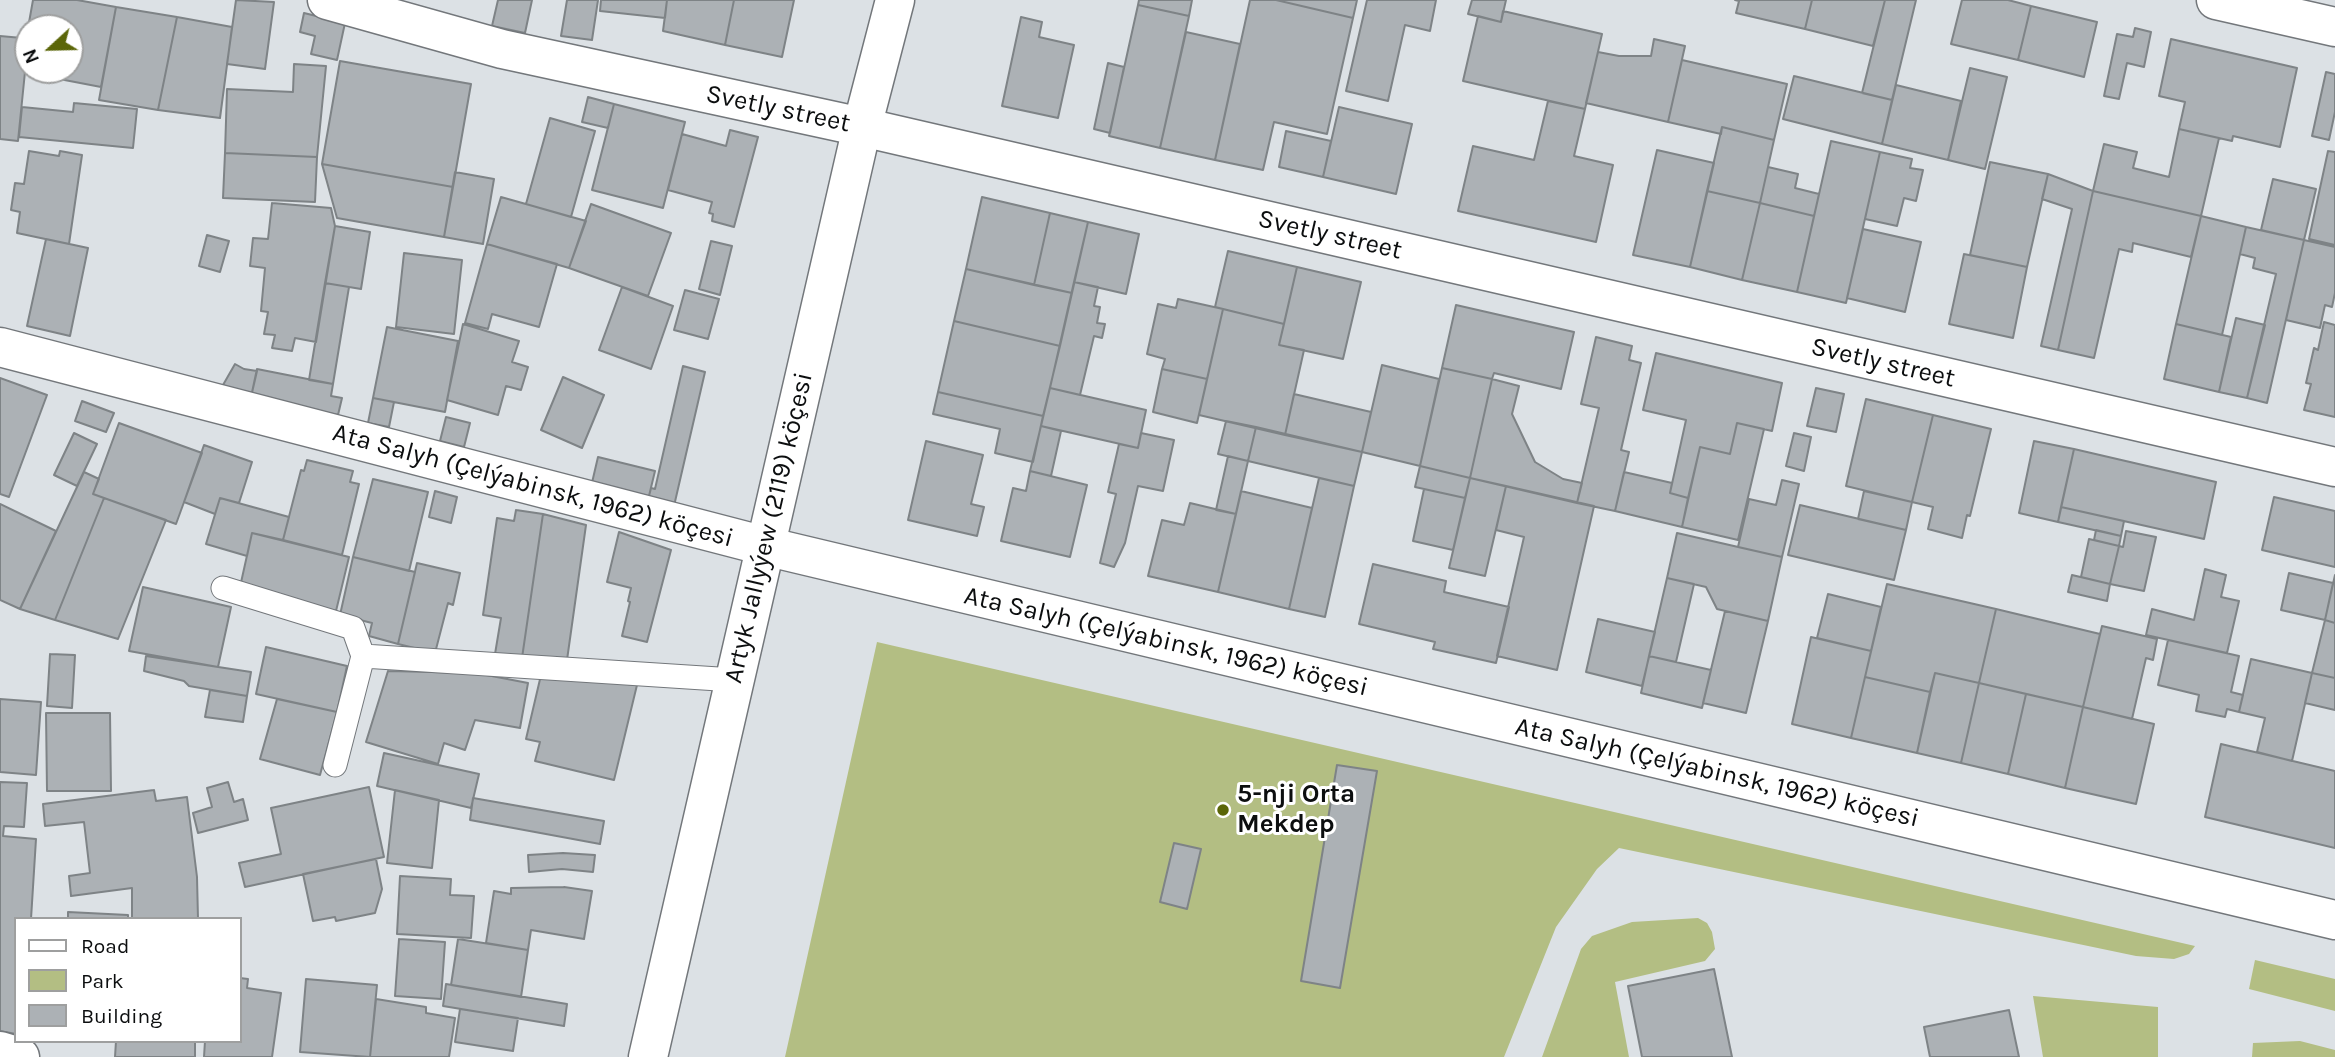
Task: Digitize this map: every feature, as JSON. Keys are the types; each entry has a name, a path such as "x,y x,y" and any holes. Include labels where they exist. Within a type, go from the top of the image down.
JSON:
{"street":[{"name":"Svetly street","path":"327,0 502,50 862,127 2335,467"},
{"name":"Artyk Jallyýew (2119) köçesi","path":"648,1057 862,127 895,0"},
{"path":"2216,0 2335,27"},
{"name":"Ata Salyh (Çelýabinsk, 1962) köçesi","path":"0,348 765,546 2335,920"},
{"path":"0,1051 20,1057"}],"lane":[{"path":"223,588 353,628 363,656 335,765"},
{"path":"363,656 734,680"}],"green space":[{"name":"5-nji Orta Mekdep","path":"877,642 2195,946 2189,954 2174,959 2136,956 1619,848 1597,869 1556,927 1504,1057 785,1057"},
{"path":"1698,918 1707,923 1712,932 1715,949 1705,961 1615,982 1629,1057 1542,1057 1581,949 1592,936 1632,922"},
{"path":"2255,960 2335,979 2335,1011 2249,989"},
{"path":"2033,996 2158,1007 2158,1057 2043,1057"},
{"path":"2300,1041 2335,1050 2335,1057 2252,1057 2253,1043"}],"building":[{"path":"33,0 77,0 116,7 101,87 84,84 84,14 30,14"},
{"path":"236,0 274,2 265,69 227,64"},
{"path":"498,0 532,0 525,33 492,26"},
{"path":"567,0 598,0 592,40 561,36"},
{"path":"601,0 667,0 665,18 600,11"},
{"path":"667,0 734,0 725,45 663,31"},
{"path":"734,0 794,0 782,57 725,45"},
{"path":"1139,0 1192,0 1189,16 1138,5"},
{"path":"1250,0 1276,0 1353,18 1327,134 1274,122 1263,170 1215,160"},
{"path":"1276,0 1357,0 1353,18"},
{"path":"1367,0 1436,0 1430,31 1405,25 1388,101 1346,91"},
{"path":"1472,0 1506,0 1501,22 1468,14"},
{"path":"1735,0 1812,0 1805,29 1736,13 1739,1"},
{"path":"1812,0 1885,0 1873,46 1805,29"},
{"path":"1885,0 1916,0 1892,100 1862,93"},
{"path":"1962,0 2008,0 2031,6 2018,60 1951,44"},
{"path":"1138,5 1189,16 1160,148 1109,136"},
{"path":"2031,6 2097,22 2084,77 2018,60"},
{"path":"116,7 177,17 158,110 99,100"},
{"path":"1503,11 1602,34 1585,109 1463,81 1478,16 1501,22"},
{"path":"304,13 345,23 337,60 311,54 315,36 300,32"},
{"path":"177,17 232,27 220,118 158,110"},
{"path":"1021,17 1042,22 1039,37 1074,45 1058,118 1002,106"},
{"path":"2135,28 2151,32 2144,67 2127,63 2119,99 2104,96 2117,34 2133,37"},
{"path":"1186,32 1240,44 1215,160 1160,148"},
{"path":"0,36 14,37 14,84 24,84 18,141 0,139"},
{"path":"1654,39 1685,46 1668,122 1586,103 1598,52 1619,56 1651,56"},
{"path":"2171,39 2297,68 2280,147 2233,136 2232,141 2179,129 2185,102 2159,96"},
{"path":"1682,60 1787,84 1774,140 1722,127 1721,134 1668,122"},
{"path":"340,61 471,84 453,187 322,164"},
{"path":"1108,63 1124,67 1110,133 1094,129"},
{"path":"294,64 326,66 317,157 225,153 227,89 293,92"},
{"path":"1970,68 2007,77 1985,169 1948,160"},
{"path":"2326,72 2335,74 2335,112 2329,140 2312,136"},
{"path":"1794,76 1892,100 1882,144 1783,119"},
{"path":"1896,85 1961,101 1948,160 1882,144"},
{"path":"588,97 614,104 608,128 582,122"},
{"path":"1548,101 1585,109 1574,156 1613,165 1596,242 1458,211 1473,146 1534,160"},
{"path":"74,103 137,109 133,148 19,137 22,107 73,112"},
{"path":"614,104 685,122 663,208 592,190"},
{"path":"1339,107 1412,124 1396,194 1323,177"},
{"path":"550,118 595,131 571,217 526,204"},
{"path":"1722,127 1774,140 1760,203 1707,191"},
{"path":"2179,129 2219,138 2201,216 2093,191 2104,144 2137,152 2133,168 2169,177"},
{"path":"730,130 758,137 734,227 712,221 713,214 709,213 712,202 668,190 682,134 726,146"},
{"path":"1286,131 1331,141 1323,177 1279,167"},
{"path":"1831,141 1880,152 1846,303 1797,292"},
{"path":"1657,150 1714,163 1690,267 1633,255"},
{"path":"29,151 59,156 60,151 82,155 69,244 17,233 20,212 11,210 15,183 24,184"},
{"path":"2328,151 2335,152 2335,245 2309,239"},
{"path":"1880,152 1912,159 1910,168 1923,170 1916,201 1904,198 1897,226 1865,219"},
{"path":"225,153 317,157 315,202 223,198"},
{"path":"1990,162 2048,174 2027,267 1970,255"},
{"path":"322,164 453,187 444,237 337,218"},
{"path":"1768,167 1798,174 1795,188 1819,194 1814,216 1760,203"},
{"path":"455,172 494,179 483,244 444,237"},
{"path":"2048,174 2093,191 2058,350 2041,346 2072,209 2042,199"},
{"path":"2273,179 2316,189 2304,240 2261,230"},
{"path":"1707,191 1760,203 1742,280 1690,267"},
{"path":"2093,191 2201,216 2191,257 2133,243 2132,252 2119,249 2094,358 2058,350"},
{"path":"501,197 586,221 569,268 487,244"},
{"path":"982,197 1050,213 1034,285 966,269"},
{"path":"272,203 331,208 335,226 316,342 295,338 292,351 272,348 275,335 264,334 268,312 261,311 265,268 250,266 253,238 268,239"},
{"path":"1760,203 1814,216 1797,292 1742,280"},
{"path":"591,204 671,233 648,296 569,268"},
{"path":"1050,213 1088,222 1072,293 1034,285"},
{"path":"2201,216 2246,227 2222,335 2176,324"},
{"path":"1088,222 1139,234 1126,294 1074,282"},
{"path":"335,226 370,232 361,289 325,283"},
{"path":"2246,227 2304,240 2267,403 2247,398 2276,274 2253,268 2255,258 2240,254"},
{"path":"1863,229 1921,242 1905,312 1847,298"},
{"path":"207,235 229,241 220,272 199,266"},
{"path":"46,239 88,248 70,336 27,326"},
{"path":"2304,240 2335,247 2335,293 2332,307 2325,305 2320,328 2286,320"},
{"path":"711,241 732,246 720,295 699,289"},
{"path":"487,244 557,264 539,327 492,314 488,329 465,323"},
{"path":"1228,251 1297,267 1284,324 1215,307"},
{"path":"404,253 462,260 454,334 396,327"},
{"path":"1964,254 2027,267 2013,338 1949,324"},
{"path":"1297,267 1361,282 1343,359 1279,345"},
{"path":"966,269 1072,293 1060,346 954,321"},
{"path":"1074,282 1098,287 1094,306 1100,307 1097,323 1105,324 1102,338 1094,336 1080,395 1050,388"},
{"path":"325,283 349,287 333,384 309,380"},
{"path":"622,287 673,306 651,369 599,350"},
{"path":"685,290 719,299 708,339 674,330"},
{"path":"1178,299 1223,309 1207,379 1162,369 1165,359 1147,354 1158,304 1176,308"},
{"path":"1456,305 1574,332 1561,389 1494,373 1492,379 1442,368"},
{"path":"1223,309 1284,324 1279,345 1304,350 1285,435 1199,415"},
{"path":"2236,318 2265,325 2247,398 2219,392"},
{"path":"954,321 1060,346 1043,416 938,392"},
{"path":"2324,322 2335,325 2335,417 2304,410 2311,384 2306,383 2314,348 2318,350"},
{"path":"463,324 519,341 512,362 528,367 521,390 506,386 498,415 447,400"},
{"path":"2176,324 2231,337 2219,392 2164,379"},
{"path":"387,327 458,341 445,412 373,398"},
{"path":"1596,337 1632,346 1629,360 1641,363 1621,450 1629,452 1615,511 1577,503 1599,408 1581,404"},
{"path":"1656,353 1782,383 1772,431 1737,423 1730,454 1700,447 1688,498 1670,493 1686,420 1643,410"},
{"path":"235,364 257,371 251,397 238,394 223,385"},
{"path":"1382,365 1439,379 1420,466 1362,452"},
{"path":"683,366 705,372 674,506 648,500 651,488 655,489"},
{"path":"1442,368 1492,379 1470,478 1420,466"},
{"path":"257,369 333,384 331,396 342,398 338,415 251,397"},
{"path":"1162,369 1207,379 1197,423 1153,412"},
{"path":"563,377 604,395 582,448 541,430"},
{"path":"0,378 47,395 9,497 0,494"},
{"path":"1492,379 1519,386 1512,414 1535,462 1563,479 1582,483 1577,503 1470,478"},
{"path":"1050,388 1146,410 1138,448 1041,426"},
{"path":"1816,388 1844,394 1836,432 1807,426"},
{"path":"938,392 1043,416 1033,462 995,453 1000,429 933,414"},
{"path":"1294,394 1371,412 1362,452 1285,435"},
{"path":"373,398 394,402 389,427 368,423"},
{"path":"1866,399 1933,415 1912,502 1846,486"},
{"path":"82,401 114,413 106,432 75,421"},
{"path":"1933,415 1991,429 1962,538 1928,529 1933,507 1912,502"},
{"path":"446,417 470,423 464,447 440,441"},
{"path":"1226,421 1256,427 1248,461 1218,454"},
{"path":"119,423 202,453 176,524 93,494"},
{"path":"1737,423 1764,429 1738,540 1682,527 1700,447 1730,454"},
{"path":"1041,426 1061,431 1051,476 1030,471"},
{"path":"1256,427 1362,452 1354,486 1248,461"},
{"path":"74,433 97,444 77,486 54,475"},
{"path":"1141,433 1174,440 1163,491 1138,486 1125,543 1114,567 1100,563 1116,494 1108,492 1119,444 1138,448"},
{"path":"1794,433 1811,437 1804,471 1786,466"},
{"path":"926,441 983,455 971,504 984,507 977,536 908,520"},
{"path":"2034,441 2074,449 2058,522 2019,513"},
{"path":"204,445 252,462 239,503 220,498 215,514 184,502"},
{"path":"2074,449 2216,482 2204,539 2061,507"},
{"path":"1228,456 1248,461 1236,514 1216,510"},
{"path":"598,457 655,471 648,500 591,487"},
{"path":"307,460 353,471 350,482 359,484 342,555 283,540 301,470 304,471"},
{"path":"1420,466 1470,478 1465,498 1415,487"},
{"path":"1030,471 1087,485 1070,557 1001,541 1013,488 1026,491"},
{"path":"84,472 99,479 93,494 104,498 55,620 20,609"},
{"path":"1624,472 1672,483 1670,493 1688,498 1682,527 1615,511"},
{"path":"1319,478 1354,486 1325,617 1289,609"},
{"path":"1470,478 1506,486 1485,576 1449,568"},
{"path":"373,479 428,492 409,571 353,557"},
{"path":"1782,480 1799,484 1782,557 1738,547 1749,499 1776,505"},
{"path":"1506,486 1594,506 1557,670 1497,656 1524,537 1496,530"},
{"path":"1424,489 1465,498 1453,550 1413,541"},
{"path":"435,491 457,497 451,523 429,517"},
{"path":"1241,491 1312,508 1289,609 1218,592"},
{"path":"1864,491 1912,502 1906,530 1858,519"},
{"path":"2274,497 2335,511 2335,567 2262,550"},
{"path":"104,498 166,520 118,639 55,620"},
{"path":"220,498 289,517 283,540 252,533 247,556 206,544"},
{"path":"1190,503 1236,514 1218,592 1148,576 1162,520 1184,525"},
{"path":"0,504 56,531 20,609 0,600"},
{"path":"1800,505 1906,530 1894,580 1788,555"},
{"path":"2061,507 2124,521 2121,536 2058,522"},
{"path":"516,510 543,514 522,658 495,654 501,618 483,615 497,518 514,521"},
{"path":"543,514 586,525 567,660 522,658"},
{"path":"2096,530 2121,536 2119,546 2094,540"},
{"path":"2126,531 2156,537 2144,591 2110,584 2119,546 2123,547"},
{"path":"619,532 671,550 647,642 622,636 631,588 607,582"},
{"path":"252,533 349,557 336,611 240,587"},
{"path":"1677,533 1782,557 1768,621 1717,609 1706,587 1667,578"},
{"path":"2089,539 2119,546 2110,584 2081,577"},
{"path":"353,557 415,572 398,644 369,636 372,623 340,615"},
{"path":"417,563 460,573 453,605 448,603 435,653 398,644"},
{"path":"1373,564 1446,581 1444,592 1509,607 1496,663 1433,649 1435,642 1359,624"},
{"path":"2205,569 2226,575 2221,597 2239,601 2227,653 2146,635 2152,609 2194,620"},
{"path":"2289,573 2333,583 2325,620 2281,610"},
{"path":"2072,575 2110,584 2107,601 2068,592"},
{"path":"2335,575 2335,623 2325,620"},
{"path":"1667,578 1694,584 1676,662 1649,656"},
{"path":"1887,584 1996,609 1979,683 1935,673 1930,692 1865,677"},
{"path":"143,587 231,607 218,667 129,651"},
{"path":"1828,594 1881,607 1871,651 1817,638"},
{"path":"1996,609 2100,634 2083,707 1979,683"},
{"path":"1725,611 1768,621 1746,713 1703,703"},
{"path":"1598,619 1655,632 1642,686 1586,672"},
{"path":"2325,620 2335,623 2335,678 2312,673"},
{"path":"2102,626 2157,639 2153,660 2146,658 2132,719 2083,707"},
{"path":"1811,637 1871,651 1851,738 1792,724"},
{"path":"2168,640 2239,656 2231,692 2243,695 2239,712 2227,709 2225,717 2196,711 2199,695 2158,685"},
{"path":"266,647 347,666 337,712 256,694"},
{"path":"50,654 75,655 72,708 47,706"},
{"path":"146,656 251,672 247,696 189,686 184,681 144,671"},
{"path":"1649,656 1711,670 1702,708 1641,693"},
{"path":"2251,659 2312,673 2292,761 2257,752 2265,718 2239,712"},
{"path":"388,671 476,673 528,683 520,728 475,720 465,750 444,743 438,764 366,742"},
{"path":"1935,673 1979,683 1961,763 1917,753"},
{"path":"2312,673 2335,678 2335,710 2305,703"},
{"path":"541,675 637,685 614,780 535,761 540,742 526,739"},
{"path":"1865,677 1930,692 1917,753 1851,738"},
{"path":"1979,683 2026,694 2008,774 1961,763"},
{"path":"210,690 247,696 243,722 205,717"},
{"path":"2026,694 2083,707 2065,788 2008,774"},
{"path":"0,699 41,702 36,775 0,772"},
{"path":"277,699 337,712 320,775 260,759"},
{"path":"2083,707 2154,724 2136,804 2065,788"},
{"path":"46,713 110,713 111,791 47,791"},
{"path":"2221,744 2335,771 2335,848 2205,817"},
{"path":"384,753 479,774 471,808 377,786"},
{"path":"1337,765 1377,771 1340,988 1301,981"},
{"path":"0,782 27,783 24,827 4,826 3,836 36,839 31,917 14,917 14,1034 0,1031"},
{"path":"228,782 234,802 243,799 248,820 198,833 193,813 212,807 207,788"},
{"path":"369,787 384,857 245,887 239,863 281,854 271,808"},
{"path":"154,790 156,801 187,797 197,877 198,917 132,917 132,888 71,896 69,876 90,873 84,822 45,826 43,804"},
{"path":"395,790 439,800 432,868 387,863"},
{"path":"473,798 604,821 600,844 470,820"},
{"path":"1174,843 1201,849 1187,909 1160,902"},
{"path":"528,855 595,855 593,872 562,869 529,872"},
{"path":"376,859 382,889 375,913 336,921 335,917 313,921 303,874"},
{"path":"400,876 451,879 450,895 474,896 471,938 397,934"},
{"path":"564,887 592,891 584,939 531,930 528,950 486,943 494,891 511,894 511,888"},
{"path":"68,912 128,915 128,917 68,917"},
{"path":"399,939 445,942 441,999 395,996"},
{"path":"458,939 528,950 521,997 451,985"},
{"path":"1714,969 1732,1057 1642,1057 1628,986"},
{"path":"242,978 248,979 247,988 281,993 272,1057 204,1057 205,1043 242,1043"},
{"path":"306,979 377,985 370,1057 300,1052"},
{"path":"446,984 567,1004 564,1026 443,1006"},
{"path":"376,999 426,1007 426,1013 455,1018 449,1057 370,1057"},
{"path":"460,1009 518,1018 513,1051 455,1042"},
{"path":"2009,1010 2019,1057 1930,1057 1924,1027"},
{"path":"116,1043 195,1043 195,1057 115,1057"}],"place":[{"name":"5-nji Orta Mekdep","path":"1223,810"}]}
